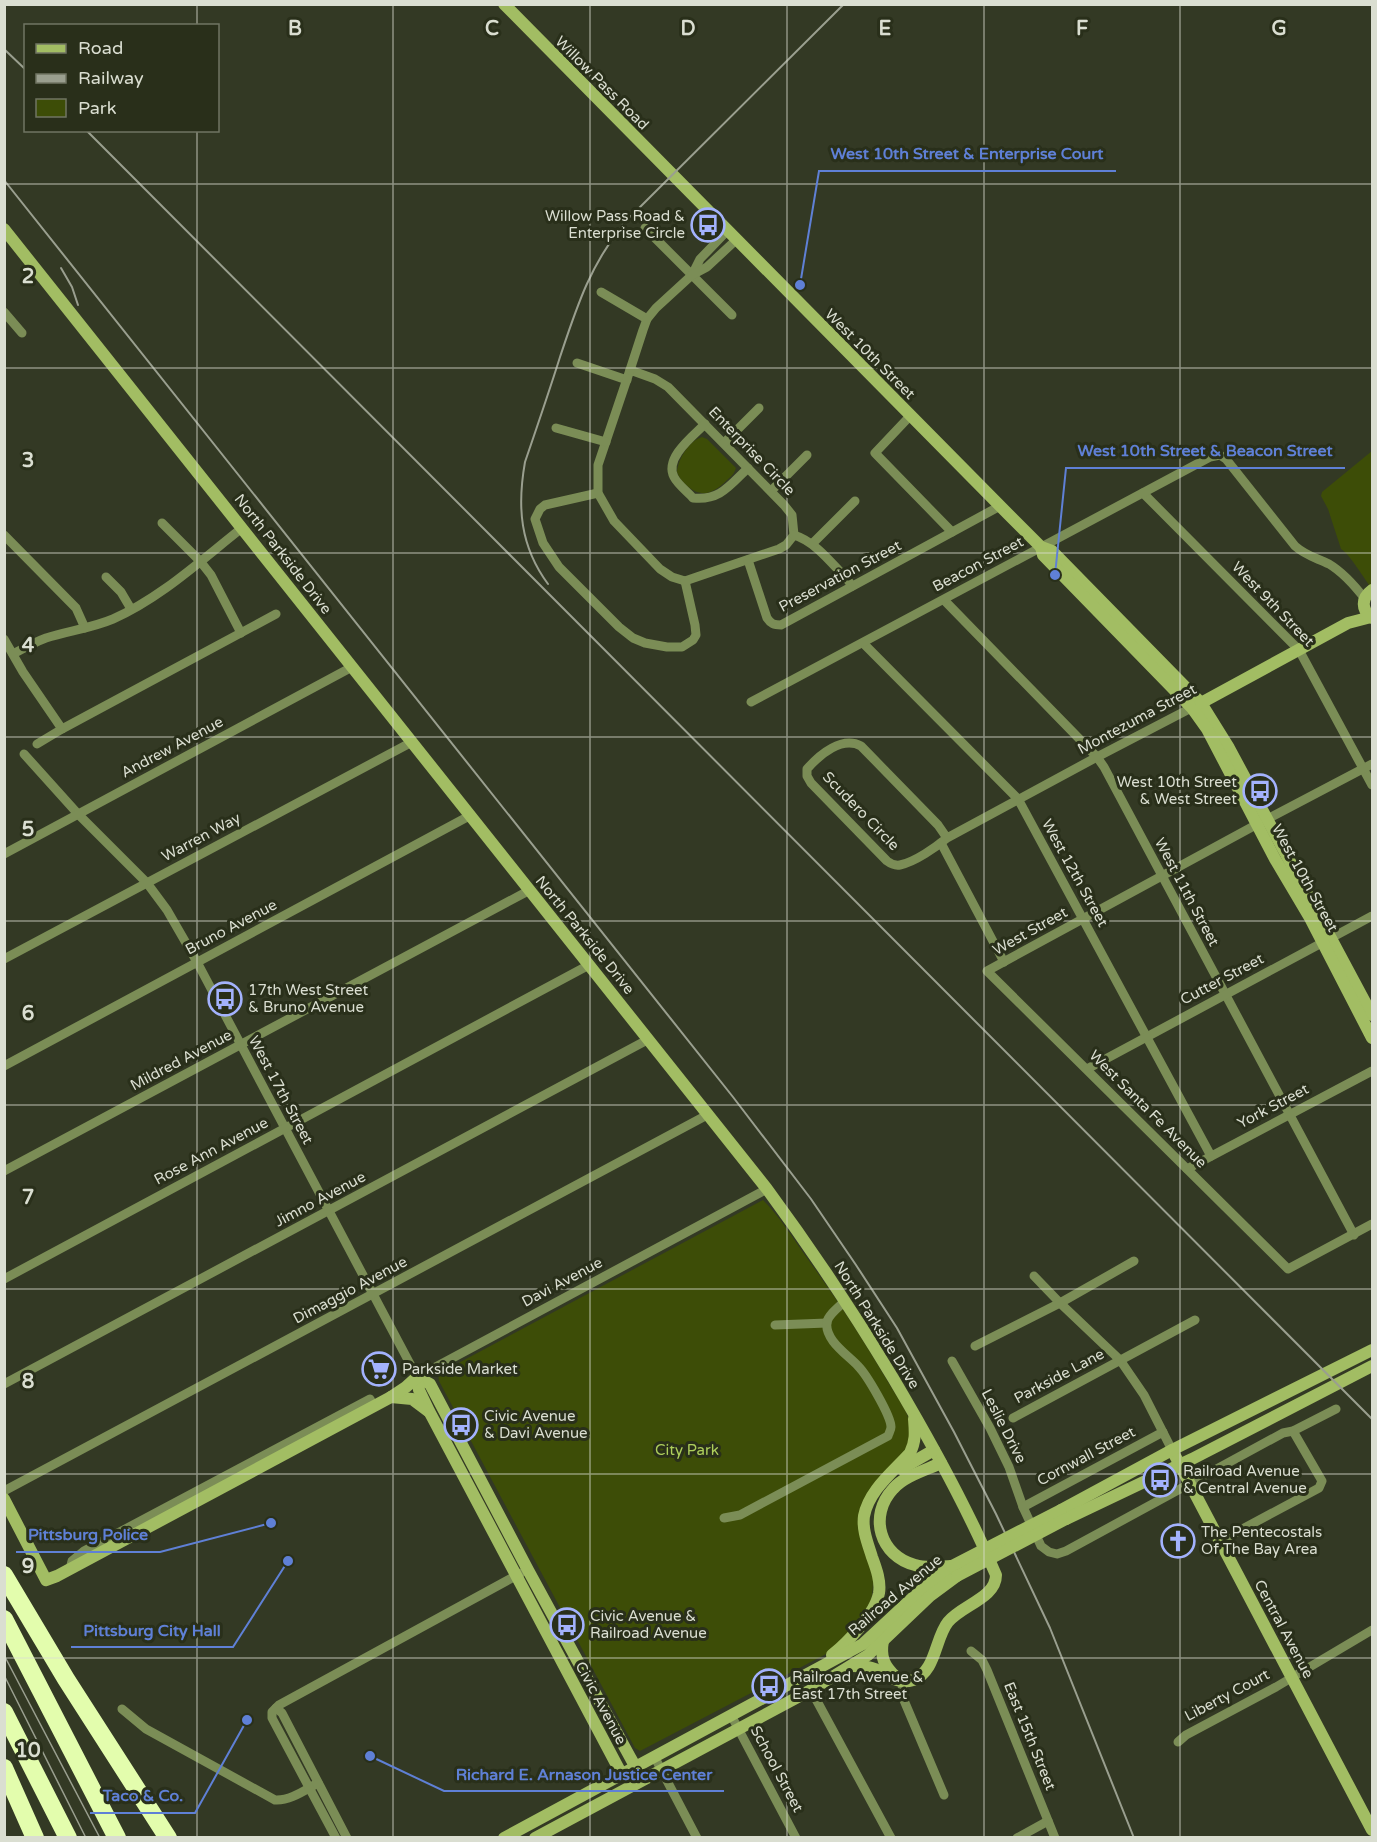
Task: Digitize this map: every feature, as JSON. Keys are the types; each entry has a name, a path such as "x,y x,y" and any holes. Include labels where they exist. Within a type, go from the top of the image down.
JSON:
{"highway":[{"path":"4,1575 60,1669 168,1838"},
{"path":"4,1619 117,1838"},
{"path":"4,1712 69,1838"},
{"path":"4,1768 35,1838"}],"street":[{"name":"Willow Pass Road","path":"504,4 678,182"},
{"name":"West 10th Street","path":"678,182 1041,547 1052,551 1196,705 1229,748 1263,821 1327,940 1372,1015"},
{"path":"645,228 732,315"},
{"name":"North Parkside Drive","path":"4,229 709,1114 801,1234 845,1301 934,1450 978,1533 996,1575 992,1589 987,1595 960,1611 945,1626 928,1668 921,1676 910,1681 902,1681"},
{"path":"732,236 700,259 692,275 647,319 598,465 598,493 614,521 660,569 672,577 685,581 748,560 779,549 786,545 794,535 812,544 852,586"},
{"path":"601,292 647,319"},
{"path":"4,312 22,333"},
{"path":"577,363 627,380"},
{"name":"Enterprise Circle","path":"630,370 655,379 668,387 724,443 792,515 794,535"},
{"path":"724,443 759,408"},
{"path":"910,416 875,453 952,532"},
{"path":"705,424 681,447 672,467 674,477 693,498 715,497 726,490 748,468"},
{"path":"556,428 606,442"},
{"path":"771,491 807,455"},
{"name":"Beacon Street","path":"751,702 1210,457 1220,455 1226,459 1295,546 1304,554 1333,566 1368,595"},
{"path":"598,493 544,506 535,519 550,556 574,582 633,638 645,643 682,647 689,644 696,635 685,581"},
{"name":"West 9th Street","path":"1143,493 1299,650 1368,766 1372,785"},
{"path":"812,544 855,501"},
{"name":"Preservation Street","path":"748,560 767,618 770,623 781,625 1000,506"},
{"path":"162,523 211,575 241,633"},
{"path":"13,654 44,639 113,619 159,593 242,528"},
{"path":"4,536 76,608 85,628"},
{"path":"106,578 121,592 131,609"},
{"path":"1368,595 1366,612 1372,618"},
{"name":"Montezuma Street","path":"1348,623 1368,595"},
{"name":"West 11th Street","path":"944,600 1097,757 1291,1114 1354,1235"},
{"path":"37,744 276,614"},
{"name":"Montezuma Street","path":"944,841 1018,799 1348,623 1372,618"},
{"path":"4,639 23,672 62,729"},
{"name":"West 12th Street","path":"863,644 1018,799 1211,1155"},
{"name":"Andrew Avenue","path":"4,854 352,667"},
{"name":"Warren Way","path":"4,959 411,742"},
{"name":"Scudero Circle","path":"846,742 861,746 938,825 944,841 904,864 892,865 811,783 807,776 807,769 837,744 846,742"},
{"name":"West 17th Street","path":"24,754 78,814 147,883 167,910 197,962 417,1377"},
{"name":"West Street","path":"987,971 1368,766"},
{"name":"Bruno Avenue","path":"4,1066 471,815"},
{"path":"944,841 1004,962"},
{"name":"Mildred Avenue","path":"4,1171 530,890"},
{"name":"Cutter Street","path":"1087,1069 1372,916"},
{"name":"West 10th Street","path":"1327,940 1372,1038"},
{"name":"Rose Ann Avenue","path":"4,1279 590,965"},
{"name":"West Santa Fe Avenue","path":"987,971 1288,1269 1354,1235"},
{"name":"Jimno Avenue","path":"4,1384 649,1039"},
{"name":"York Street","path":"1187,1169 1372,1071"},
{"name":"Dimaggio Avenue","path":"4,1491 709,1114"},
{"name":"Davi Avenue","path":"4,1499 46,1581 374,1407 406,1387 417,1377 767,1189"},
{"path":"1354,1235 1372,1224"},
{"path":"975,1347 1134,1261"},
{"name":"Central Avenue","path":"1034,1276 1120,1360 1144,1395 1372,1830"},
{"path":"724,1518 740,1515 888,1436 891,1427 878,1396 860,1368 830,1336 828,1319 845,1301"},
{"name":"Parkside Lane","path":"1013,1418 1195,1320"},
{"path":"775,1325 827,1323"},
{"name":"Railroad Avenue","path":"504,1838 864,1644 919,1592 954,1571 1063,1514 1172,1450 1372,1350"},
{"name":"Leslie Drive","path":"952,1361 1009,1467 1023,1507 1041,1546 1049,1552 1057,1554 1190,1485"},
{"name":"Railroad Avenue","path":"1063,1514 1179,1464 1372,1366"},
{"name":"Civic Avenue","path":"417,1377 419,1390 429,1412 621,1773 636,1783"},
{"name":"Civic Avenue","path":"417,1377 430,1384 635,1766 636,1783"},
{"path":"391,1397 412,1399 429,1412"},
{"path":"1190,1485 1283,1433 1293,1431 1336,1409"},
{"path":"810,1673 846,1642 867,1617 879,1593 879,1581 864,1529 864,1517 874,1491 891,1475 914,1446 916,1437 913,1412"},
{"path":"1220,1541 1319,1488 1322,1481 1293,1431"},
{"name":"Cornwall Street","path":"1023,1507 1163,1432"},
{"path":"891,1475 934,1450"},
{"path":"941,1463 894,1487 881,1508 879,1524 890,1550 904,1561 923,1567 954,1571"},
{"path":"336,1838 272,1718 273,1712 276,1708 354,1663 528,1570"},
{"name":"Railroad Avenue","path":"535,1838 852,1666 868,1655 954,1571"},
{"name":"Liberty Court","path":"1178,1742 1186,1735 1293,1677 1372,1630"},
{"path":"883,1641 884,1664 902,1681 903,1698 944,1795"},
{"name":"East 15th Street","path":"971,1651 982,1660 987,1670 1055,1838"},
{"path":"852,1666 869,1667 892,1679 902,1681"},
{"path":"811,1690 891,1838"},
{"path":"276,1708 282,1713 347,1838"},
{"path":"122,1710 146,1729 275,1800 282,1800 318,1783"},
{"name":"School Street","path":"731,1715 796,1838"},
{"path":"654,1756 697,1838"},
{"path":"1017,1838 1048,1821"}],"green space":[{"path":"702,437 707,439 736,468 733,475 722,485 707,493 691,489 682,481 677,472 685,451 693,442"},
{"path":"1372,451 1372,589 1341,549 1328,509 1321,496 1322,492"},
{"name":"City Park","path":"763,1200 791,1235 869,1350 906,1412 911,1431 910,1439 900,1458 866,1499 873,1568 872,1594 866,1609 851,1629 828,1653 640,1751 635,1748 439,1381 438,1374"}],"tram line":[{"path":"4,1655 100,1838"},
{"path":"4,1675 86,1838"}],"railway":[{"path":"548,584 531,555 523,526 521,495 525,462 566,338 586,286 602,254 625,222 844,4"},
{"path":"4,49 24,68"},
{"path":"88,132 1372,1419"},
{"path":"4,180 733,1097 811,1199 856,1265 897,1328 996,1514 1050,1628 1134,1838"},
{"path":"61,268 72,287 78,305"}],"place":[{"name":"Willow Pass Road & Enterprise Circle","path":"708,225"},
{"name":"West 10th Street & Enterprise Court","path":"800,285"},
{"name":"West 10th Street & Beacon Street","path":"1055,575"},
{"name":"West 10th Street & West Street","path":"1260,791"},
{"name":"17th West Street & Bruno Avenue","path":"225,999"},
{"name":"Parkside Market","path":"379,1369"},
{"name":"Civic Avenue & Davi Avenue","path":"461,1425"},
{"name":"Railroad Avenue & Central Avenue","path":"1160,1480"},
{"name":"Pittsburg Police","path":"271,1523"},
{"name":"The Pentecostals Of The Bay Area","path":"1178,1541"},
{"name":"Pittsburg City Hall","path":"288,1561"},
{"name":"Civic Avenue & Railroad Avenue","path":"567,1625"},
{"name":"Railroad Avenue & East 17th Street","path":"769,1686"},
{"name":"Taco & Co.","path":"247,1720"},
{"name":"Richard E. Arnason Justice Center","path":"370,1756"}]}
